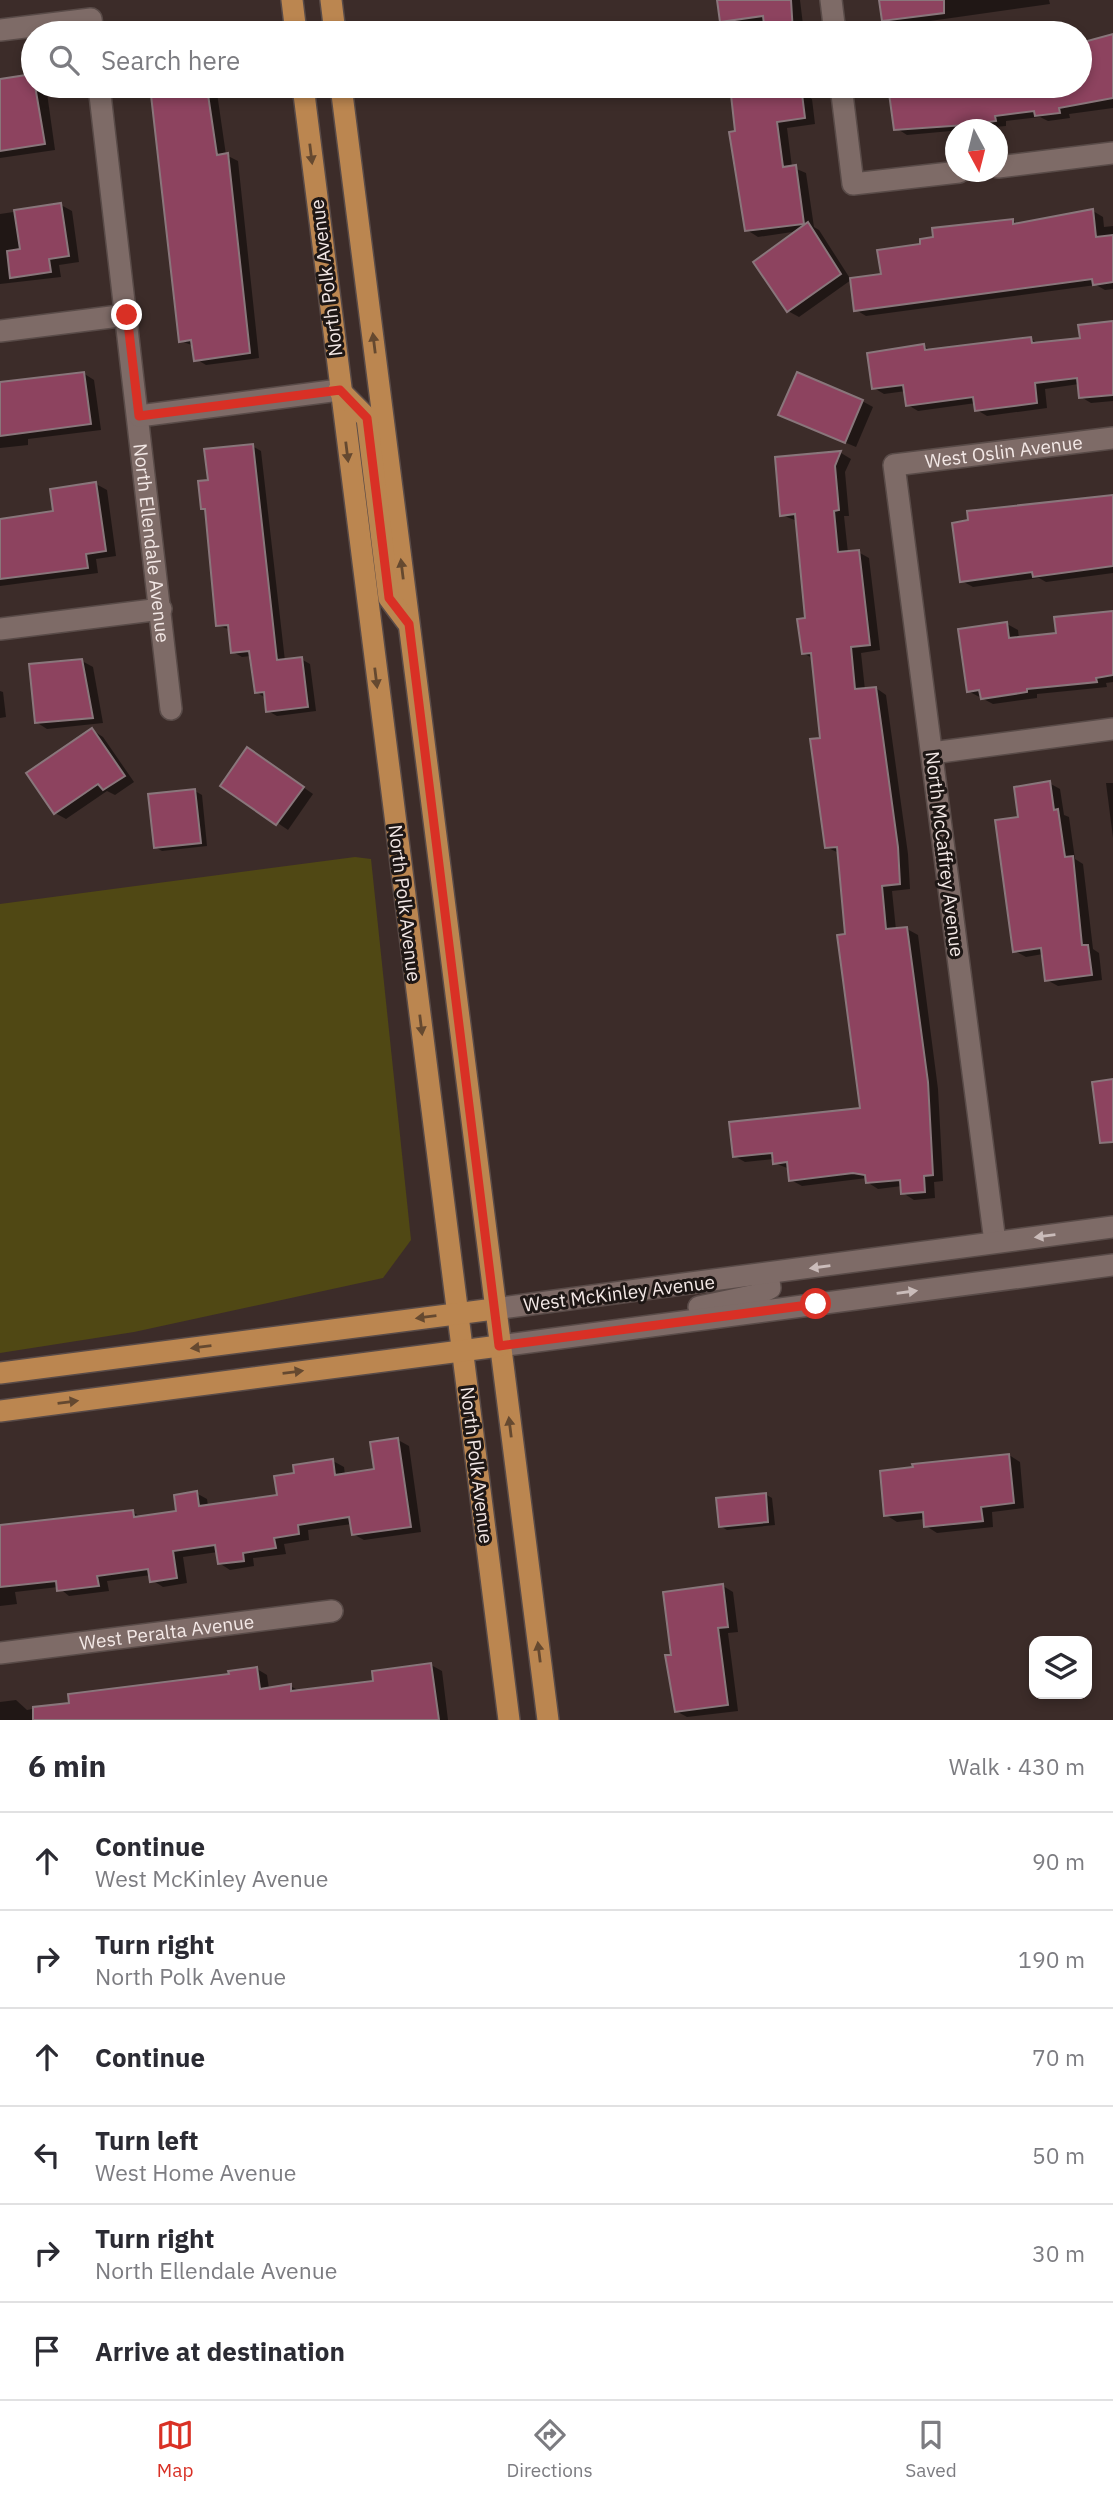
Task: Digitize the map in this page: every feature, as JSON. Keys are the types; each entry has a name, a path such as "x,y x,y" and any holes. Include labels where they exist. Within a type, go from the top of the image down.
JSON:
{"main road":[{"path":"292,0 295,21"},
{"path":"331,0 334,21"},
{"name":"North Polk Avenue","path":"304,98 509,1720"},
{"name":"North Polk Avenue","path":"343,98 548,1720"},
{"path":"340,390 367,418 389,598 409,624"},
{"name":"West McKinley Avenue","path":"0,1373 494,1309"},
{"name":"West McKinley Avenue","path":"0,1411 499,1346"}],"street":[{"path":"831,0 834,21"},
{"path":"0,30 21,29"},
{"name":"North Ellendale Avenue","path":"100,98 172,709"},
{"path":"842,98 853,184 945,174"},
{"path":"1008,166 1113,153"},
{"path":"0,331 127,315"},
{"path":"139,416 340,390"},
{"name":"West Oslin Avenue","path":"894,465 1113,438"},
{"name":"North McCaffrey Avenue","path":"894,465 995,1242"},
{"path":"0,629 161,608"},
{"path":"932,753 1113,729"},
{"name":"West McKinley Avenue","path":"494,1309 1113,1227"},
{"name":"West McKinley Avenue","path":"499,1346 1113,1265"},
{"path":"641,1328 698,1307 756,1295 770,1288 768,1274"},
{"name":"West Peralta Avenue","path":"0,1653 332,1611"}],"shaded area":[{"path":"355,857 371,859 411,1240 383,1278 134,1332 0,1353 0,904"}],"building":[{"path":"717,0 791,0 792,21 764,21 763,16 720,21"},
{"path":"879,0 944,0 944,13 882,21"},
{"path":"1113,34 1113,98 1059,108 1060,113 1035,116 1034,111 995,116 996,119 945,119 945,126 894,130 890,98 1092,98 1092,40"},
{"path":"21,76 21,98 37,98 45,144 0,151 0,79"},
{"path":"151,98 208,98 217,155 228,153 250,353 194,361 191,340 179,342"},
{"path":"731,98 802,98 805,118 777,122 783,167 796,165 804,224 745,231 729,132 735,131"},
{"path":"61,203 69,256 49,259 51,272 10,278 7,251 20,249 14,210"},
{"path":"1093,209 1096,237 1113,235 1113,282 1093,285 1092,279 854,311 850,278 881,274 877,250 920,244 920,239 933,237 932,228 1013,219 1013,224"},
{"path":"808,222 841,274 787,312 753,262"},
{"path":"1113,321 1113,395 1079,398 1077,378 1035,383 1037,403 975,411 973,397 906,406 903,385 872,389 867,353 924,344 925,350 1031,337 1032,343 1080,338 1078,325"},
{"path":"84,372 91,424 0,436 0,382"},
{"path":"797,372 863,400 845,443 778,415"},
{"path":"253,444 277,660 302,657 308,707 266,712 264,692 255,693 249,651 231,653 228,625 216,626 205,509 201,509 198,481 208,480 204,449"},
{"path":"841,451 835,466 839,510 834,511 838,552 859,550 870,645 851,647 855,689 876,687 898,847 900,884 882,886 886,929 907,927 928,1082 933,1175 924,1176 925,1192 901,1194 900,1180 866,1183 865,1175 853,1173 789,1181 787,1162 773,1164 772,1153 733,1157 729,1122 860,1108 837,935 845,934 837,847 825,848 810,739 820,738 811,653 802,654 797,619 805,618 795,514 780,516 775,457"},
{"path":"96,482 106,551 86,554 88,568 0,579 0,519 53,511 50,489"},
{"path":"1113,495 1113,566 1033,577 1032,572 960,582 952,523 968,520 967,511"},
{"path":"1113,611 1113,675 1096,678 1097,682 1027,689 1027,692 981,699 979,690 967,692 958,629 1007,622 1009,638 1056,633 1054,617"},
{"path":"82,659 93,718 35,723 29,664"},
{"path":"92,728 125,776 103,790 98,784 54,814 26,773"},
{"path":"247,747 304,787 276,825 220,786"},
{"path":"1050,781 1054,810 1058,809 1065,857 1073,856 1082,945 1088,945 1092,975 1045,981 1041,948 1013,952 995,820 1018,817 1014,787"},
{"path":"195,789 201,843 154,848 148,794"},
{"path":"1113,1079 1113,1142 1100,1143 1092,1082"},
{"path":"398,1438 411,1527 352,1535 349,1517 298,1525 299,1534 274,1538 276,1548 243,1553 244,1561 218,1564 215,1545 173,1551 177,1578 150,1582 148,1569 97,1576 99,1586 57,1591 56,1581 0,1587 0,1525 133,1510 134,1517 176,1511 174,1495 197,1491 199,1506 277,1495 274,1476 294,1473 293,1465 333,1459 335,1475 374,1469 370,1442"},
{"path":"1009,1454 1014,1503 981,1507 983,1521 924,1527 923,1512 884,1516 880,1471 913,1467 912,1464"},
{"path":"766,1493 768,1522 719,1527 716,1498"},
{"path":"723,1584 728,1627 718,1628 728,1705 675,1712 665,1655 671,1655 663,1592"},
{"path":"431,1663 439,1720 33,1720 33,1707 69,1703 68,1694 229,1674 228,1671 257,1667 260,1689 291,1684 291,1691 373,1681 372,1671"}],"route":[{"path":"127,315 139,416 340,390 367,418 389,598 409,624 499,1346 816,1304"}]}
